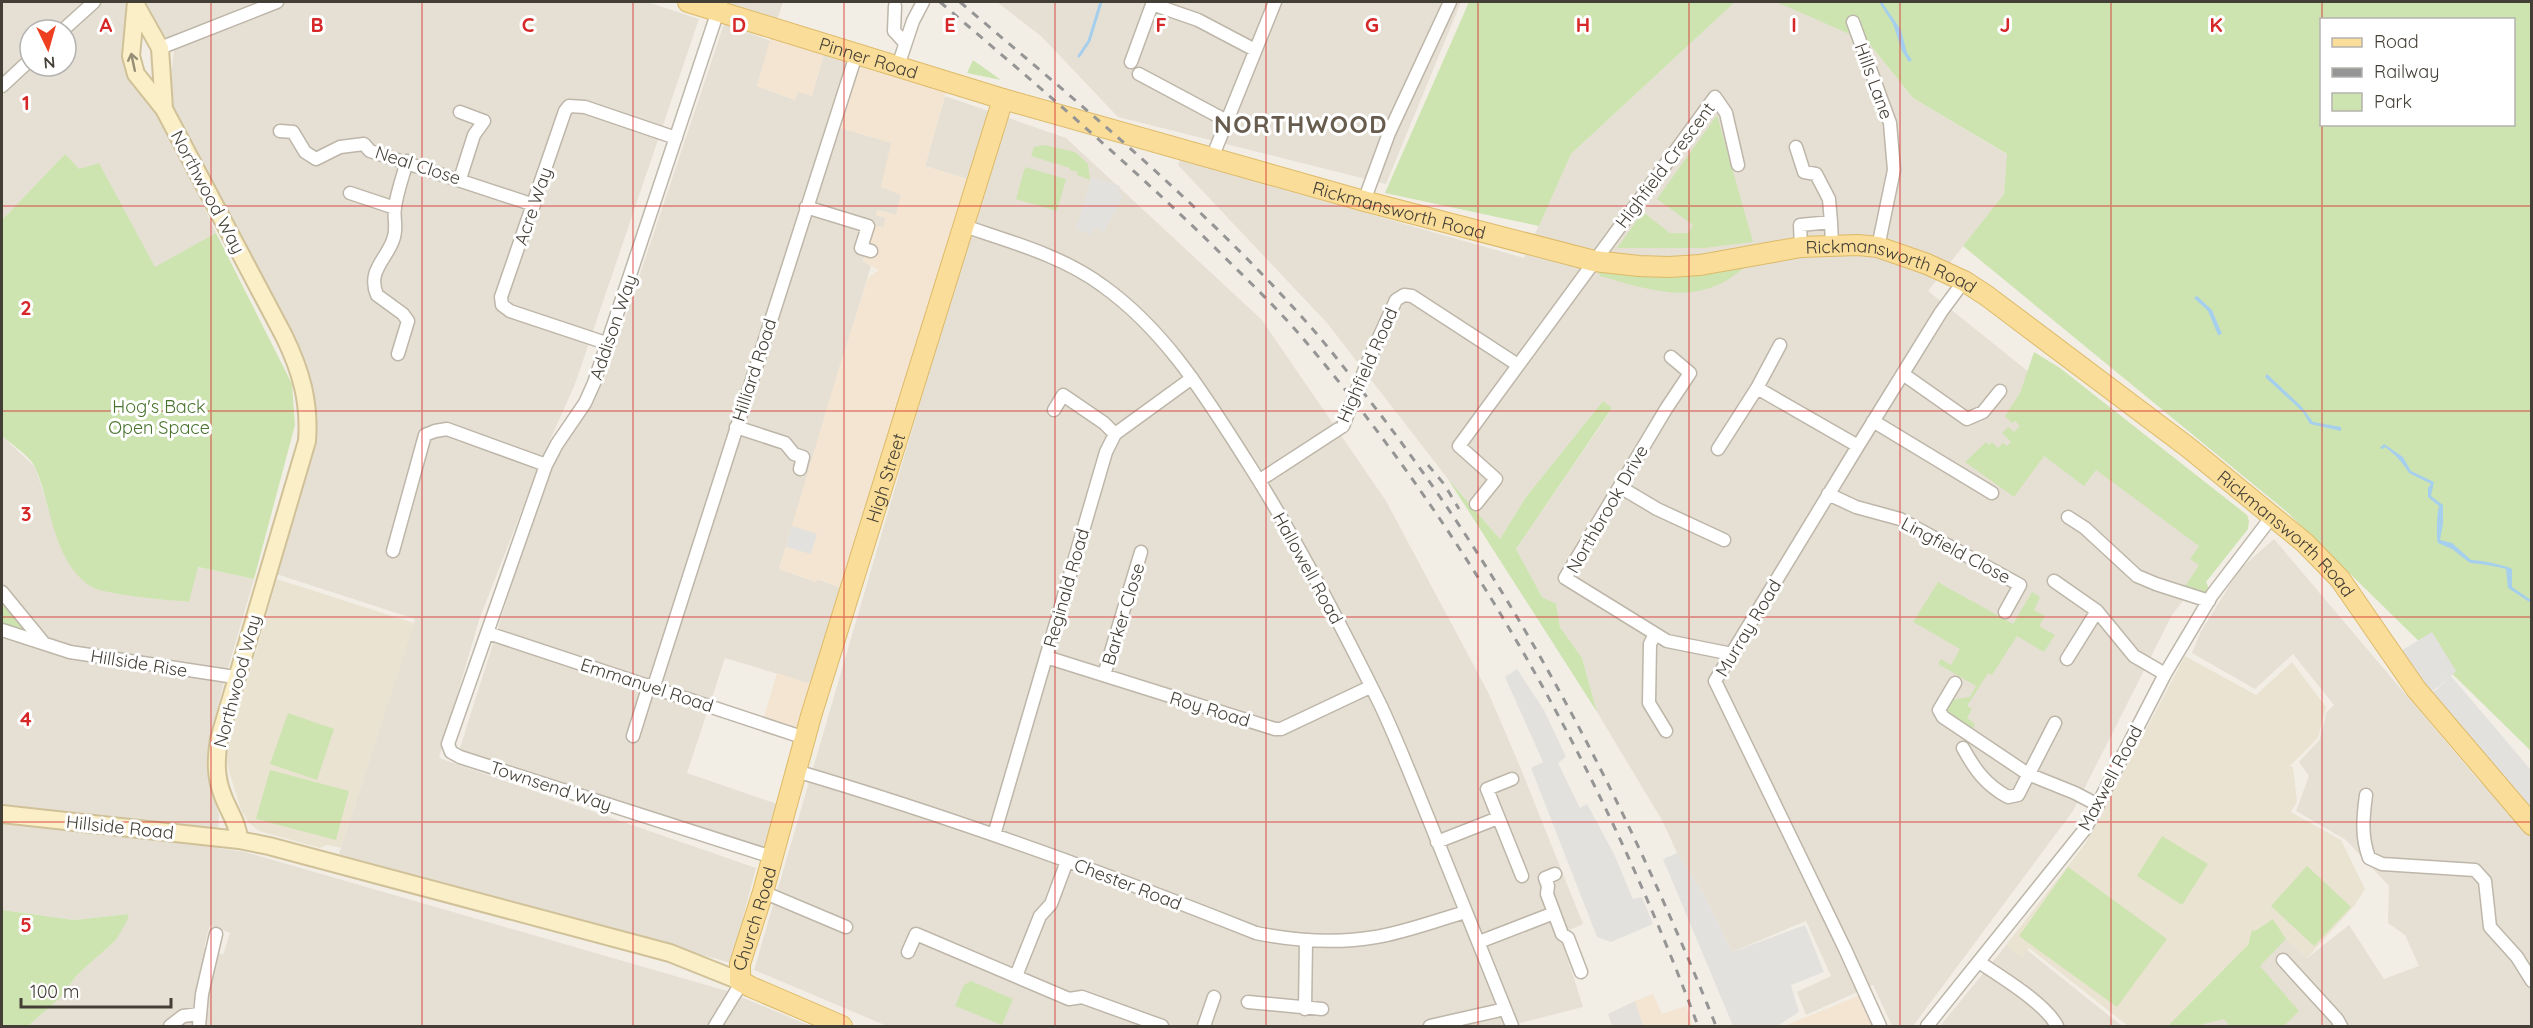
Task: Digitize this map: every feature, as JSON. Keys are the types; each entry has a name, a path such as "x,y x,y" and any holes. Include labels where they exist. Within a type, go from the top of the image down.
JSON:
{"main road":[{"name":"Pinner Road","path":"688,2 720,7 856,55 1049,112"},
{"name":"High Street","path":"772,857 805,738 1003,99"},
{"name":"Rickmansworth Road","path":"1049,112 1364,201 1594,261 1639,267 1700,265 1801,247 1832,245 1878,247 1927,264 1964,281 2189,448 2305,543 2340,579 2416,689 2532,825"},
{"name":"Church Road","path":"740,981 740,964 772,857"},
{"path":"740,981 842,1026"}],"street":[{"path":"76,18 94,2"},
{"path":"160,48 277,2"},
{"path":"898,66 923,2"},
{"path":"1212,158 1275,2"},
{"path":"1364,201 1389,133 1450,2"},
{"path":"136,3 160,48 164,109"},
{"path":"136,3 130,56 136,74 164,109"},
{"path":"1131,62 1153,3 1198,20 1255,50"},
{"path":"895,6 894,31 905,44"},
{"name":"Addison Way","path":"488,633 546,465 557,444 585,403 609,344 720,7"},
{"name":"Hills Lane","path":"1853,22 1890,123 1894,170 1878,247"},
{"name":"Hilliard Road","path":"633,736 652,686 856,55"},
{"path":"2,86 18,71"},
{"path":"1139,74 1227,121"},
{"name":"Highfield Crescent","path":"1594,261 1715,97 1726,113 1738,165"},
{"name":"Acre Way","path":"609,344 510,311 502,305 501,297 565,111 569,106 585,107 676,138"},
{"name":"Northwood Way","path":"164,109 296,361 308,409 307,441 219,739 216,762 223,796 238,826 239,840"},
{"path":"460,112 484,121 474,135 460,179"},
{"name":"Neal Close","path":"280,131 293,132 305,152 316,159 340,147 363,144 370,151 407,161 534,205"},
{"path":"1796,147 1804,172 1816,174 1829,199 1832,245"},
{"path":"398,354 408,321 403,314 377,295 374,280 376,266 392,243 397,228 395,208 407,161"},
{"path":"350,193 395,208"},
{"path":"806,207 868,226 861,248 871,251"},
{"path":"1801,247 1800,225 1831,222"},
{"name":"Hallowell Road","path":"964,226 1036,251 1096,281 1141,317 1172,350 1192,378 1260,480 1326,598 1380,704 1512,1026"},
{"path":"1476,504 1496,479 1459,446 1594,261"},
{"name":"Murray Road","path":"1880,1026 1715,681 1941,312 1964,281"},
{"name":"Highfield Road","path":"1260,480 1343,426 1367,364 1396,300 1404,295 1412,296 1518,365"},
{"path":"1718,449 1757,388 1780,345"},
{"name":"Northbrook Drive","path":"1655,634 1565,578 1690,373 1671,357"},
{"path":"1904,374 1967,419 1983,412 2000,391"},
{"path":"1054,410 1064,395 1104,423 1115,434 1192,378"},
{"path":"1757,388 1858,446"},
{"path":"1874,421 1992,493"},
{"path":"736,427 785,443 794,454 803,457 800,469"},
{"path":"393,551 425,435 435,430 447,429 546,465"},
{"name":"Reginald Road","path":"994,835 1106,452 1115,434"},
{"path":"1620,487 1657,509 1724,540"},
{"name":"Lingfield Close","path":"1828,494 1856,507 1900,519 2020,585 2005,612"},
{"name":"Maxwell Road","path":"1927,1026 2075,841 2098,806 2132,735 2165,674 2209,601 2232,567 2273,515"},
{"path":"2068,517 2085,528 2137,576 2209,601"},
{"name":"Barker Close","path":"1104,675 1141,552"},
{"path":"2054,581 2097,611 2134,656 2165,674"},
{"path":"2,592 44,643"},
{"path":"2067,659 2097,611"},
{"name":"Hillside Rise","path":"2,630 70,652 236,677"},
{"name":"Emmanuel Road","path":"488,633 805,738"},
{"name":"Townsend Way","path":"488,633 448,744 451,752 460,757 772,857"},
{"path":"1666,731 1649,703 1650,644 1655,634 1667,641 1732,654"},
{"name":"Roy Road","path":"1046,657 1275,729 1281,729 1370,687"},
{"path":"1955,683 1939,710 1943,717 2028,774 2075,793 2098,806"},
{"path":"1963,748 1980,776 1992,789 2008,797 2018,795 2055,723"},
{"name":"Chester Road","path":"796,771 890,799 994,835 1256,933 1306,941 1377,937 1466,912"},
{"path":"1512,779 1487,789 1522,876"},
{"path":"2366,795 2362,821 2364,844 2369,858 2382,864 2475,870 2485,881 2490,927 2517,957 2532,981"},
{"name":"Hillside Road","path":"2,814 239,840"},
{"path":"1437,842 1498,818"},
{"path":"239,840 269,846 670,953 740,981 715,1026"},
{"path":"1016,976 1040,916 1051,904 1067,861"},
{"path":"1555,874 1545,878 1554,913 1581,972"},
{"path":"763,892 846,927"},
{"path":"1479,942 1554,913"},
{"path":"170,1026 183,1016 200,1020 202,994 216,934"},
{"path":"908,952 916,934 1069,999 1082,997 1162,1026"},
{"path":"1305,1009 1306,941"},
{"path":"2283,960 2341,1026"},
{"path":"1979,962 2036,1004 2054,1020 2057,1026"},
{"path":"1204,1026 1214,997"},
{"path":"1248,1002 1322,1009"},
{"path":"1430,1026 1505,1009"}],"shaded area":[{"path":"2,2 128,2 124,38 128,73 162,116 216,233 155,268 99,164 79,170 65,154 2,220"},
{"path":"142,2 647,2 699,19 575,384 543,456 479,620 439,758 756,868 731,963 339,854 415,619 273,573 312,397 168,104 174,50"},
{"path":"731,2 783,2 777,20 730,4"},
{"path":"997,2 1461,2 1386,184 1118,117 1042,37"},
{"path":"1735,2 1782,2 1868,42 1913,98 2008,155 2004,194 1928,291 2046,386 2247,517 2172,615 2073,811 1913,1026 1892,1026 1873,985 1806,1015 1797,992 1831,976 1806,921 1732,952 1703,893 1677,853 1663,822 1597,712 1582,658 1560,627 1556,605 1542,597 1516,549 1612,409 1603,401 1526,497 1500,539 1448,479 1327,323 1178,165 1180,160 1524,258 1571,154"},
{"path":"724,24 771,41 757,86 795,100 798,91 812,96 824,54 846,61 892,143 881,187 902,194 896,215 878,210 876,215 886,218 883,228 875,226 869,244 877,247 873,257 866,254 863,261 871,266 779,569 816,582 817,579 846,590 817,686 725,658 687,773 777,804 763,851 459,751 545,479 606,375"},
{"path":"773,29 949,81 925,166 977,182 846,590 818,579 816,582 779,569 868,278 879,270 863,261 865,254 873,257 877,247 869,245 875,225 883,228 886,218 876,215 877,210 896,215 901,195 881,187 891,143 826,124 846,61 824,54 812,96 798,92 795,100 757,86"},
{"path":"945,96 1066,138 1262,320 1386,501 1488,692 1583,924 1560,934 1583,1007 1508,1026 887,1026 754,970 984,184 925,166"},
{"path":"1092,177 1120,186 1118,193 1123,196 1104,232 1095,227 1091,235 1076,229"},
{"path":"2,436 35,467 63,552 91,587 189,602 197,567 254,579 222,689 208,752 207,772 219,814 217,848 245,852 727,991 811,1026 28,1026 60,998 77,975 116,940 129,914 74,920 2,910","holes":["210,925 230,933 223,955 204,947"]},
{"path":"792,526 817,534 811,554 786,547"},
{"path":"2274,539 2479,781 2531,821 2531,1026 2191,1026 2281,934 2307,958 2349,925 2384,979 2419,966 2405,935 2388,923 2389,886 2346,840 2296,811 2309,776 2299,762 2320,739 2326,713 2334,705 2293,654 2255,689 2192,653 2201,631 2240,569"},
{"path":"277,579 414,623 341,848 327,845 320,848 259,831 249,823 241,810 225,758"},
{"path":"2432,632 2456,671 2451,676 2531,770 2531,807 2431,694 2450,677 2430,693 2401,651"},
{"path":"2185,656 2256,695 2292,662 2326,707 2318,738 2290,766 2293,767 2297,802 2291,812 2341,840 2365,889 2355,905 2307,958 2281,934 2273,919 2252,931 2239,972 2175,1026 2128,1026 2029,948 2022,958 2006,945 2085,844"},
{"path":"1517,669 1544,710 1566,757 1558,763 1580,808 1587,804 1614,854 1633,899 1642,897 1653,924 1611,942 1597,937 1531,768 1543,762 1505,677"},
{"path":"777,673 817,686 804,734 763,720"},
{"path":"1677,853 1703,893 1732,952 1805,925 1824,972 1791,985 1799,1012 1777,1026 1733,1026 1663,859"},
{"path":"2012,938 2122,1026 1940,1026"},
{"path":"1865,993 1880,1026 1784,1026"},
{"path":"1653,994 1662,1014 1686,1006 1693,1026 1643,1026 1635,1001"},
{"path":"1635,1001 1643,1026 1612,1026 1608,1014"}],"green space":[{"path":"1469,2 1735,2 1571,154 1539,226 1385,193"},
{"path":"1776,2 2531,2 2531,751 2287,512 1963,246 2004,194 2007,154 1913,98 1868,42"},
{"path":"973,60 1001,80 967,73"},
{"path":"1717,115 1753,242 1704,248 1617,248 1643,212 1670,233 1688,233 1693,225 1657,199"},
{"path":"1045,145 1075,152 1088,164 1090,180 1077,175 1078,172 1070,168 1031,156 1034,147"},
{"name":"Hog's Back Open Space","path":"65,154 79,169 99,163 155,267 216,233 292,384 295,425 254,579 198,567 189,602 108,592 90,586 77,575 60,547 41,482 33,463 2,436 2,220"},
{"path":"1025,167 1066,179 1057,211 1016,199"},
{"path":"1762,254 1729,279 1713,287 1681,293 1649,289 1600,276 1594,261"},
{"path":"2034,352 2060,368 2247,515 2248,529 2206,582 2212,595 2182,591 2199,565 2190,559 2199,546 2096,470 2084,486 2044,456 2014,497 1965,462 1986,442 1989,445 1992,442 1998,448 2003,443 2007,446 2011,442 2002,433 2008,427 2014,432 2020,426 2015,421 2012,423 2005,416 2020,393"},
{"path":"1603,401 1612,408 1516,549 1542,597 1556,604 1560,627 1582,658 1597,712 1448,479 1500,539 1526,497"},
{"path":"1938,582 2013,624 2032,592 2040,597 2034,610 2045,616 2039,626 2055,635 2044,652 2017,636 1992,675 1988,673 1967,706 1972,709 1967,718 1975,724 1972,730 1948,714 1947,705 1950,700 1970,697 1976,686 1938,664 1941,659 1951,665 1960,649 1913,622"},
{"path":"2,592 44,643 2,630"},
{"path":"288,713 334,729 317,780 270,764"},
{"path":"270,770 349,791 336,840 256,819"},
{"path":"2162,836 2208,864 2182,905 2137,876"},
{"path":"2307,866 2351,907 2314,946 2271,906"},
{"path":"2068,867 2167,939 2117,1007 2019,936"},
{"path":"2,910 74,920 129,914 116,940 77,975 60,998 28,1026 2,1026"},
{"path":"2273,919 2286,939 2260,966 2299,1011 2284,1026 2230,1026 2224,1019 2196,1026 2168,1026 2248,945 2252,930 2255,931"},
{"path":"971,981 1013,999 1002,1025 955,1006 964,985"}],"water":[{"path":"1879,2 1882,2 1901,30 1907,53 1912,60 1909,62 1902,51 1893,24"},
{"path":"2197,296 2212,310 2222,334 2218,335 2208,311 2194,298"},
{"path":"2267,374 2301,406 2313,422 2341,427 2341,431 2310,424 2303,412 2265,377"},
{"path":"2384,444 2403,457 2411,471 2434,482 2431,496 2443,505 2440,540 2452,543 2471,560 2512,569 2512,587 2531,600 2531,603 2508,588 2506,569 2470,563 2452,549 2438,543 2439,506 2428,497 2428,488 2431,484 2409,473 2392,453 2385,447 2380,448"}],"waterway":[{"path":"1079,56 1089,41 1101,2"}],"railway":[{"path":"940,2 1106,146 1202,235 1294,328 1368,419 1426,499 1481,582 1532,667 1579,754 1622,843 1662,934 1698,1026"},
{"path":"960,2 1144,161 1233,244 1316,333 1380,414 1481,559 1569,709 1647,865 1716,1026"},
{"path":"1428,465 1444,484 1459,509"}],"district":[{"name":"NORTHWOOD","path":"1301,124"}]}
